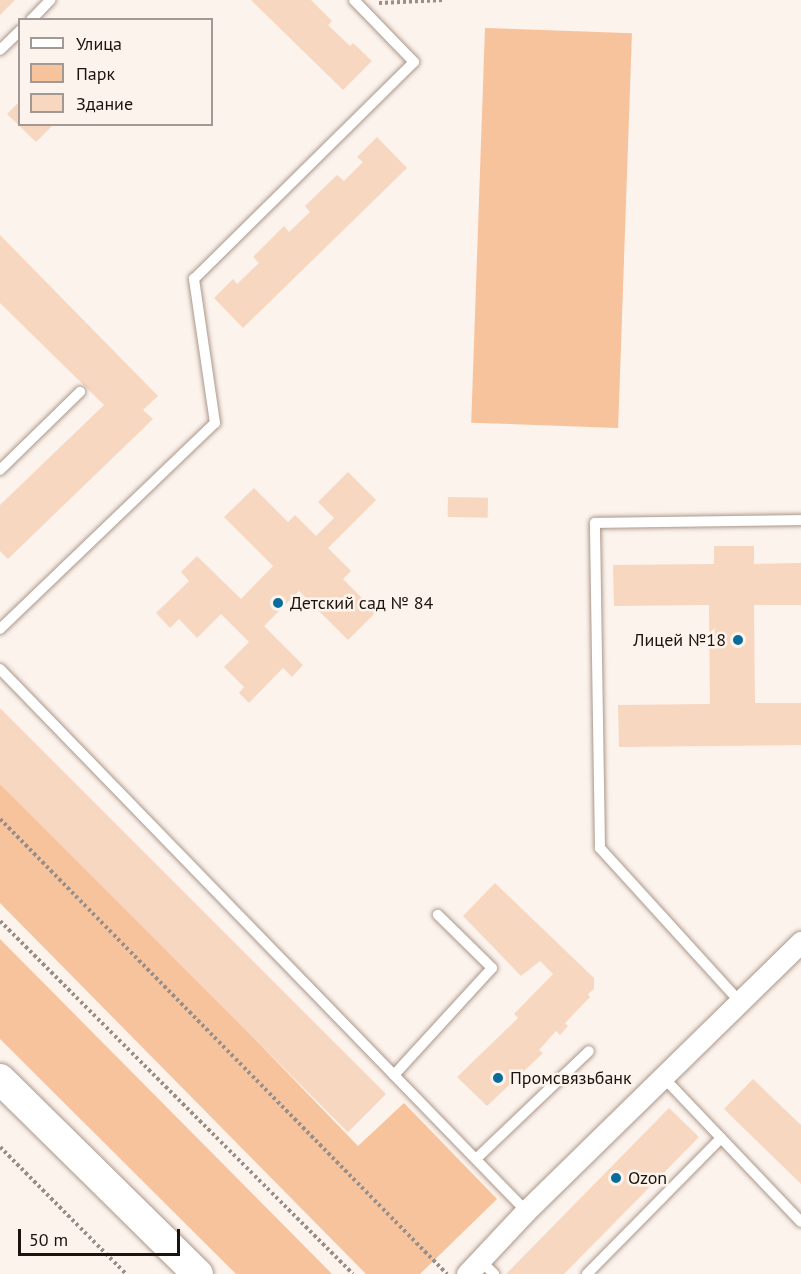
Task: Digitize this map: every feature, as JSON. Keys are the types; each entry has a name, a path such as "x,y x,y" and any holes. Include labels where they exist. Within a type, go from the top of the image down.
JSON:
{"main road":[{"path":"0,1078 198,1274"}],"street":[{"path":"480,1269 526,1210 801,942"}],"lane":[{"path":"33,18 50,0"},
{"path":"0,629 215,423 194,279 414,62 356,2"},
{"path":"0,51 18,33"},
{"path":"0,470 80,392"},
{"path":"740,1002 600,848 595,523 801,520"},
{"path":"0,669 526,1210"},
{"path":"394,1075 492,968 438,915"},
{"path":"476,1159 590,1051"},
{"path":"663,1077 801,1222"},
{"path":"587,1274 721,1138"}],"path":[{"path":"356,2 444,0"},
{"path":"0,819 447,1274"},
{"path":"0,921 352,1274"},
{"path":"0,1147 126,1274"}],"green space":[{"path":"485,28 632,33 618,428 471,423"},
{"path":"0,775 358,1146 404,1103 497,1199 420,1274 366,1274 0,903"},
{"path":"0,939 332,1274 236,1274 0,1039"}],"building":[{"path":"0,0 15,0 0,15"},
{"path":"251,0 311,0 332,21 328,25 350,46 353,43 372,61 343,90"},
{"path":"18,103 18,125 7,114"},
{"path":"19,126 52,126 36,142"},
{"path":"377,137 407,168 243,328 214,298 233,279 237,284 259,263 253,257 284,226 289,232 310,212 305,206 337,175 344,181 363,162 357,157"},
{"path":"0,235 158,396 143,410 153,419 8,559 0,551 0,505 104,405 0,303"},
{"path":"348,472 376,500 328,548 351,571 343,579 376,612 348,640 299,591 264,626 303,665 292,677 283,668 249,703 239,693 244,687 224,667 249,642 221,614 197,638 179,619 170,628 156,613 189,581 181,572 197,556 241,599 273,566 224,517 254,488 288,522 295,515 316,536 334,518 318,502"},
{"path":"448,497 488,498 488,518 448,517"},
{"path":"714,546 754,546 754,564 801,563 801,605 754,605 755,703 801,703 801,745 619,747 618,705 710,704 709,605 614,606 613,565 714,564"},
{"path":"0,708 386,1094 348,1132 0,784"},
{"path":"495,883 594,978 594,989 588,994 590,997 565,1023 568,1026 560,1035 556,1031 539,1050 543,1053 487,1106 457,1077 518,1018 514,1014 553,974 540,961 521,976 463,916"},
{"path":"753,1079 801,1125 801,1184 724,1109"},
{"path":"669,1108 699,1137 564,1274 506,1274"}],"place":[{"name":"Детский сад № 84","path":"278,603"},
{"name":"Лицей №18","path":"738,640"},
{"name":"Промсвязьбанк","path":"498,1078"},
{"name":"Ozon","path":"616,1178"}]}
